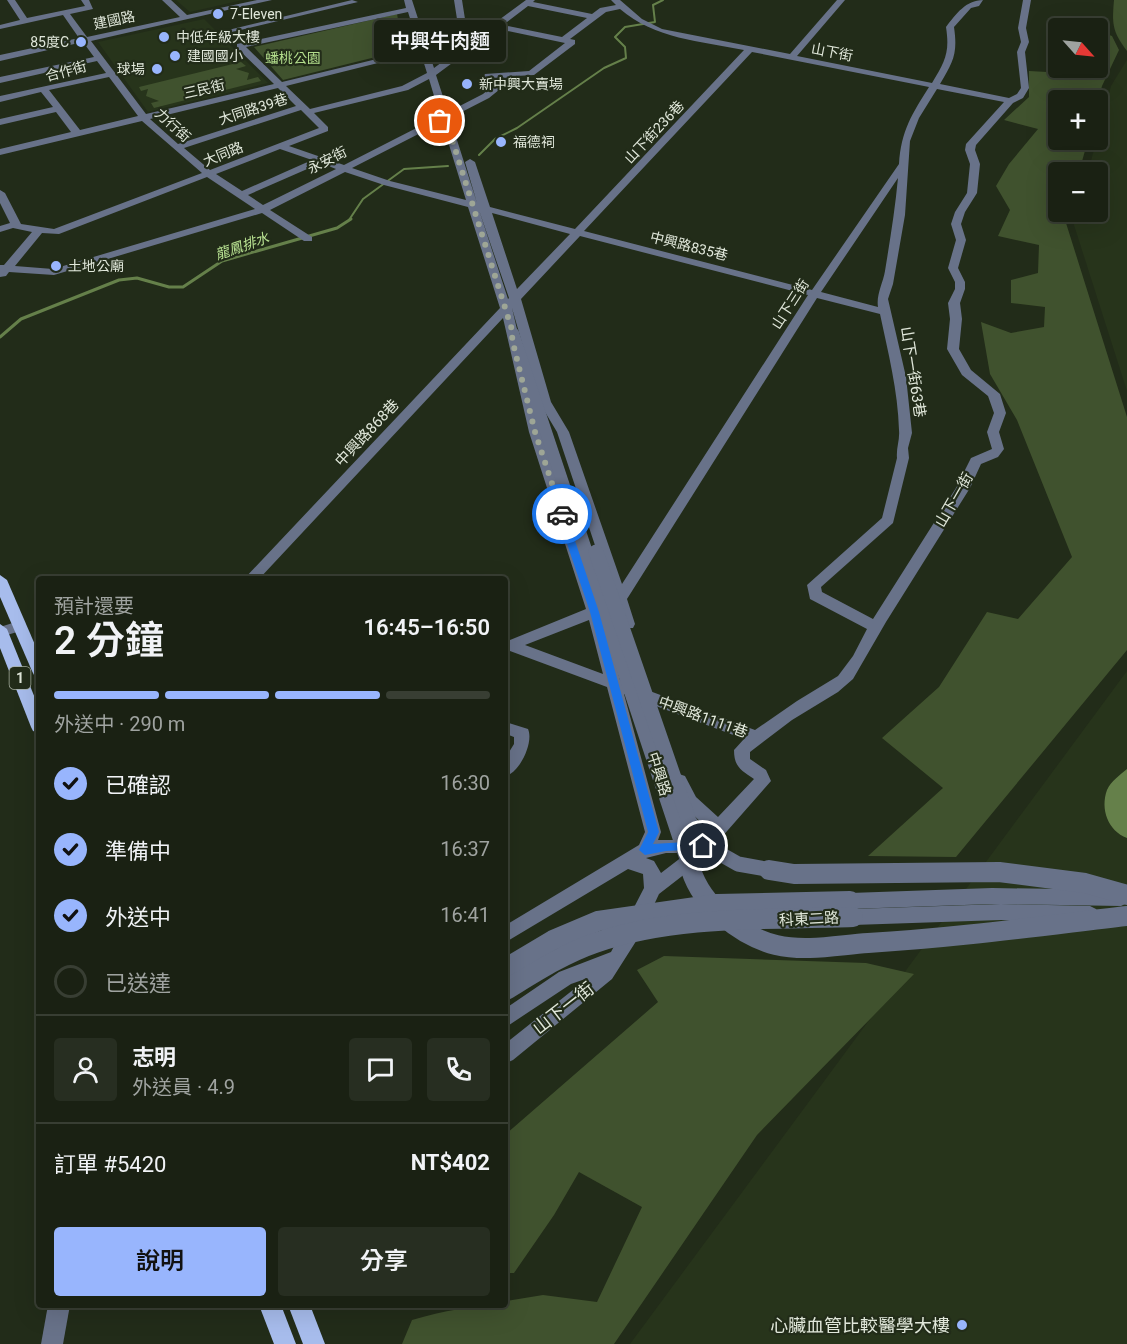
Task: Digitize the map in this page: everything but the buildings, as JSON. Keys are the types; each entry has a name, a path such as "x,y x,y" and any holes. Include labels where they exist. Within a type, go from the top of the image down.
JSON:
{"main road":[{"name":"1","path":"0,580 36,664"},
{"name":"1","path":"0,631 36,719"},
{"path":"20,679 36,672"},
{"path":"271,1308 285,1344"},
{"path":"300,1308 314,1344"}],"street":[{"path":"0,27 90,7 85,0"},
{"path":"166,0 186,18"},
{"name":"建國路","path":"0,58 268,0"},
{"path":"397,0 406,10 416,60 432,73"},
{"name":"中興路","path":"408,0 406,10 450,115 486,210 510,304 513,333 695,883 715,910 744,933 777,945 806,947 901,942 1127,915"},
{"name":"中興路","path":"416,0 433,50 432,73"},
{"path":"449,45 445,40 461,19 458,0"},
{"path":"791,58 842,0"},
{"name":"山下三街","path":"508,644 594,612 620,598 815,293 902,164 905,141 914,118 949,62 953,46 950,27 968,6 976,4 979,0"},
{"name":"山下一街","path":"508,1052 606,973 634,929 641,910 653,889 693,858 719,827 763,782 760,776 742,762 742,750 757,736 802,705 834,688 848,675 858,660 874,626 886,611 961,490 976,461 994,454 998,449 993,432 1000,413 994,394 966,372 953,349 956,320 954,303 960,289 960,282 953,268 961,240 956,224 960,212 972,194 975,164 970,150 971,144 1010,101 1020,96 1025,88 1021,52 1025,42 1022,27 1027,0"},
{"path":"0,3 11,1 25,21"},
{"path":"224,32 353,1 372,17"},
{"path":"406,10 240,46 305,110 405,88 432,73 529,2 593,17"},
{"name":"山下街","path":"618,3 645,25 660,31 1010,101"},
{"name":"永安街","path":"564,40 603,10 618,3"},
{"name":"力行街","path":"65,12 144,118 209,174 306,238"},
{"path":"497,26 564,40"},
{"name":"永安街","path":"2,271 54,272 264,209 486,96 514,74 531,73 572,42 564,40"},
{"path":"433,50 449,45 475,42"},
{"name":"山下街236巷","path":"510,304 749,50"},
{"path":"0,80 99,58"},
{"name":"三民街","path":"0,152 280,85 416,60"},
{"name":"合作街","path":"77,133 43,89 111,74"},
{"path":"488,76 514,74"},
{"path":"0,99 43,89"},
{"path":"0,122 58,109"},
{"name":"大同路","path":"16,225 55,232 325,129 305,110"},
{"name":"大同路39巷","path":"177,147 305,110"},
{"name":"中興路","path":"450,115 473,206 545,402 689,820 708,847 738,864 794,874 999,872 1085,883 1127,897"},
{"name":"中興路835巷","path":"280,146 383,182 885,312"},
{"path":"241,195 320,160"},
{"name":"山下一街63巷","path":"874,626 815,595 813,590 814,585 888,520 903,458 902,448 906,433 900,377 882,299 888,284 898,225 902,164"},
{"path":"0,193 16,225 0,229"},
{"path":"2,271 39,230"},
{"name":"中興路868巷","path":"254,576 510,304"},
{"name":"中興路","path":"513,333 512,339 535,432 594,612 653,832 645,850"},
{"name":"中興路","path":"545,402 563,432 620,598 650,698 703,846"},
{"path":"0,631 19,626"},
{"name":"中興路1111巷","path":"508,646 757,736"},
{"path":"508,729 522,733 522,746 508,767"},
{"name":"中興路","path":"682,789 705,818 719,827"},
{"path":"508,933 645,850 666,846 703,846"},
{"path":"626,861 648,866 652,873 653,889"},
{"name":"科東二路","path":"508,989 558,959 607,939 694,923 992,896 1127,897"},
{"name":"科東二路","path":"508,967 553,940 598,921 717,904 1127,915"},
{"name":"山下一街","path":"508,1017 565,978 617,958"},
{"path":"52,1344 58,1308"}],"shaded area":[{"path":"176,0 243,0 190,12"},
{"name":"建國國小","path":"204,19 268,83 148,112 98,42"},
{"path":"1127,60 1127,391 1074,225 1075,222 1108,222 1108,162 1091,162 1094,150 1108,150 1108,97 1111,86"},
{"path":"1127,671 1127,1344 630,1344"},
{"path":"1127,769 1127,838 1120,835 1110,825 1104,805 1107,790"}],"green space":[{"path":"1114,0 1127,0 1127,51 1114,27"},
{"name":"蟠桃公園","path":"397,14 404,50 283,80 254,47"},
{"path":"1108,35 1112,36 1119,50 1108,73"},
{"path":"1046,50 1048,50 1048,78 1106,78 1101,90 1048,90 1048,150 1085,150 1082,162 1048,162 1048,222 1066,222 1127,417 1127,650 956,857 868,856 943,788 882,738 939,687 987,612 1018,619 1072,557 1017,420 990,374 981,322 1011,333 1044,327 1045,307 1011,303 1011,280 1038,273 1039,245 998,236 1010,210 996,186 1009,164 1038,129 1004,120 1029,97 1029,71 1047,72"},
{"path":"241,62 246,66 236,69 249,73 247,80 258,77 261,81 154,108 151,103 159,101 146,96 148,89 141,91 139,87"},
{"path":"664,956 866,963 914,974 757,1135 614,1344 402,1344 412,1320 447,1311 464,1308 508,1308 508,1301 543,1295 597,1302 642,1207 579,1172 554,1215 514,1273 508,1273 508,1132 658,1002 637,970"}],"waterway":[{"name":"龍鳳排水","path":"479,155 495,139 517,128 604,68 626,58 625,47 615,37 625,27 655,22 653,5 663,0"},
{"name":"龍鳳排水","path":"349,220 363,199 404,169 448,166"},
{"name":"龍鳳排水","path":"0,337 21,319 119,280 137,278 169,287 183,287 222,261 337,228 351,219"}],"way so far":[{"path":"440,121 445,117 513,333 512,339 535,432 562,514"}],"place":[{"name":"7-Eleven","path":"218,14"},
{"name":"中低年級大樓","path":"164,37"},
{"name":"85度C","path":"81,42"},
{"name":"建國國小","path":"175,56"},
{"name":"球場","path":"157,69"},
{"name":"新中興大賣場","path":"467,84"},
{"name":"中興牛肉麵","path":"440,121"},
{"name":"福德祠","path":"501,142"},
{"name":"土地公廟","path":"56,266"},
{"name":"心臟血管比較醫學大樓","path":"962,1325"}],"route":[{"path":"562,514 594,612 653,832 645,850 666,846 703,846"}]}
